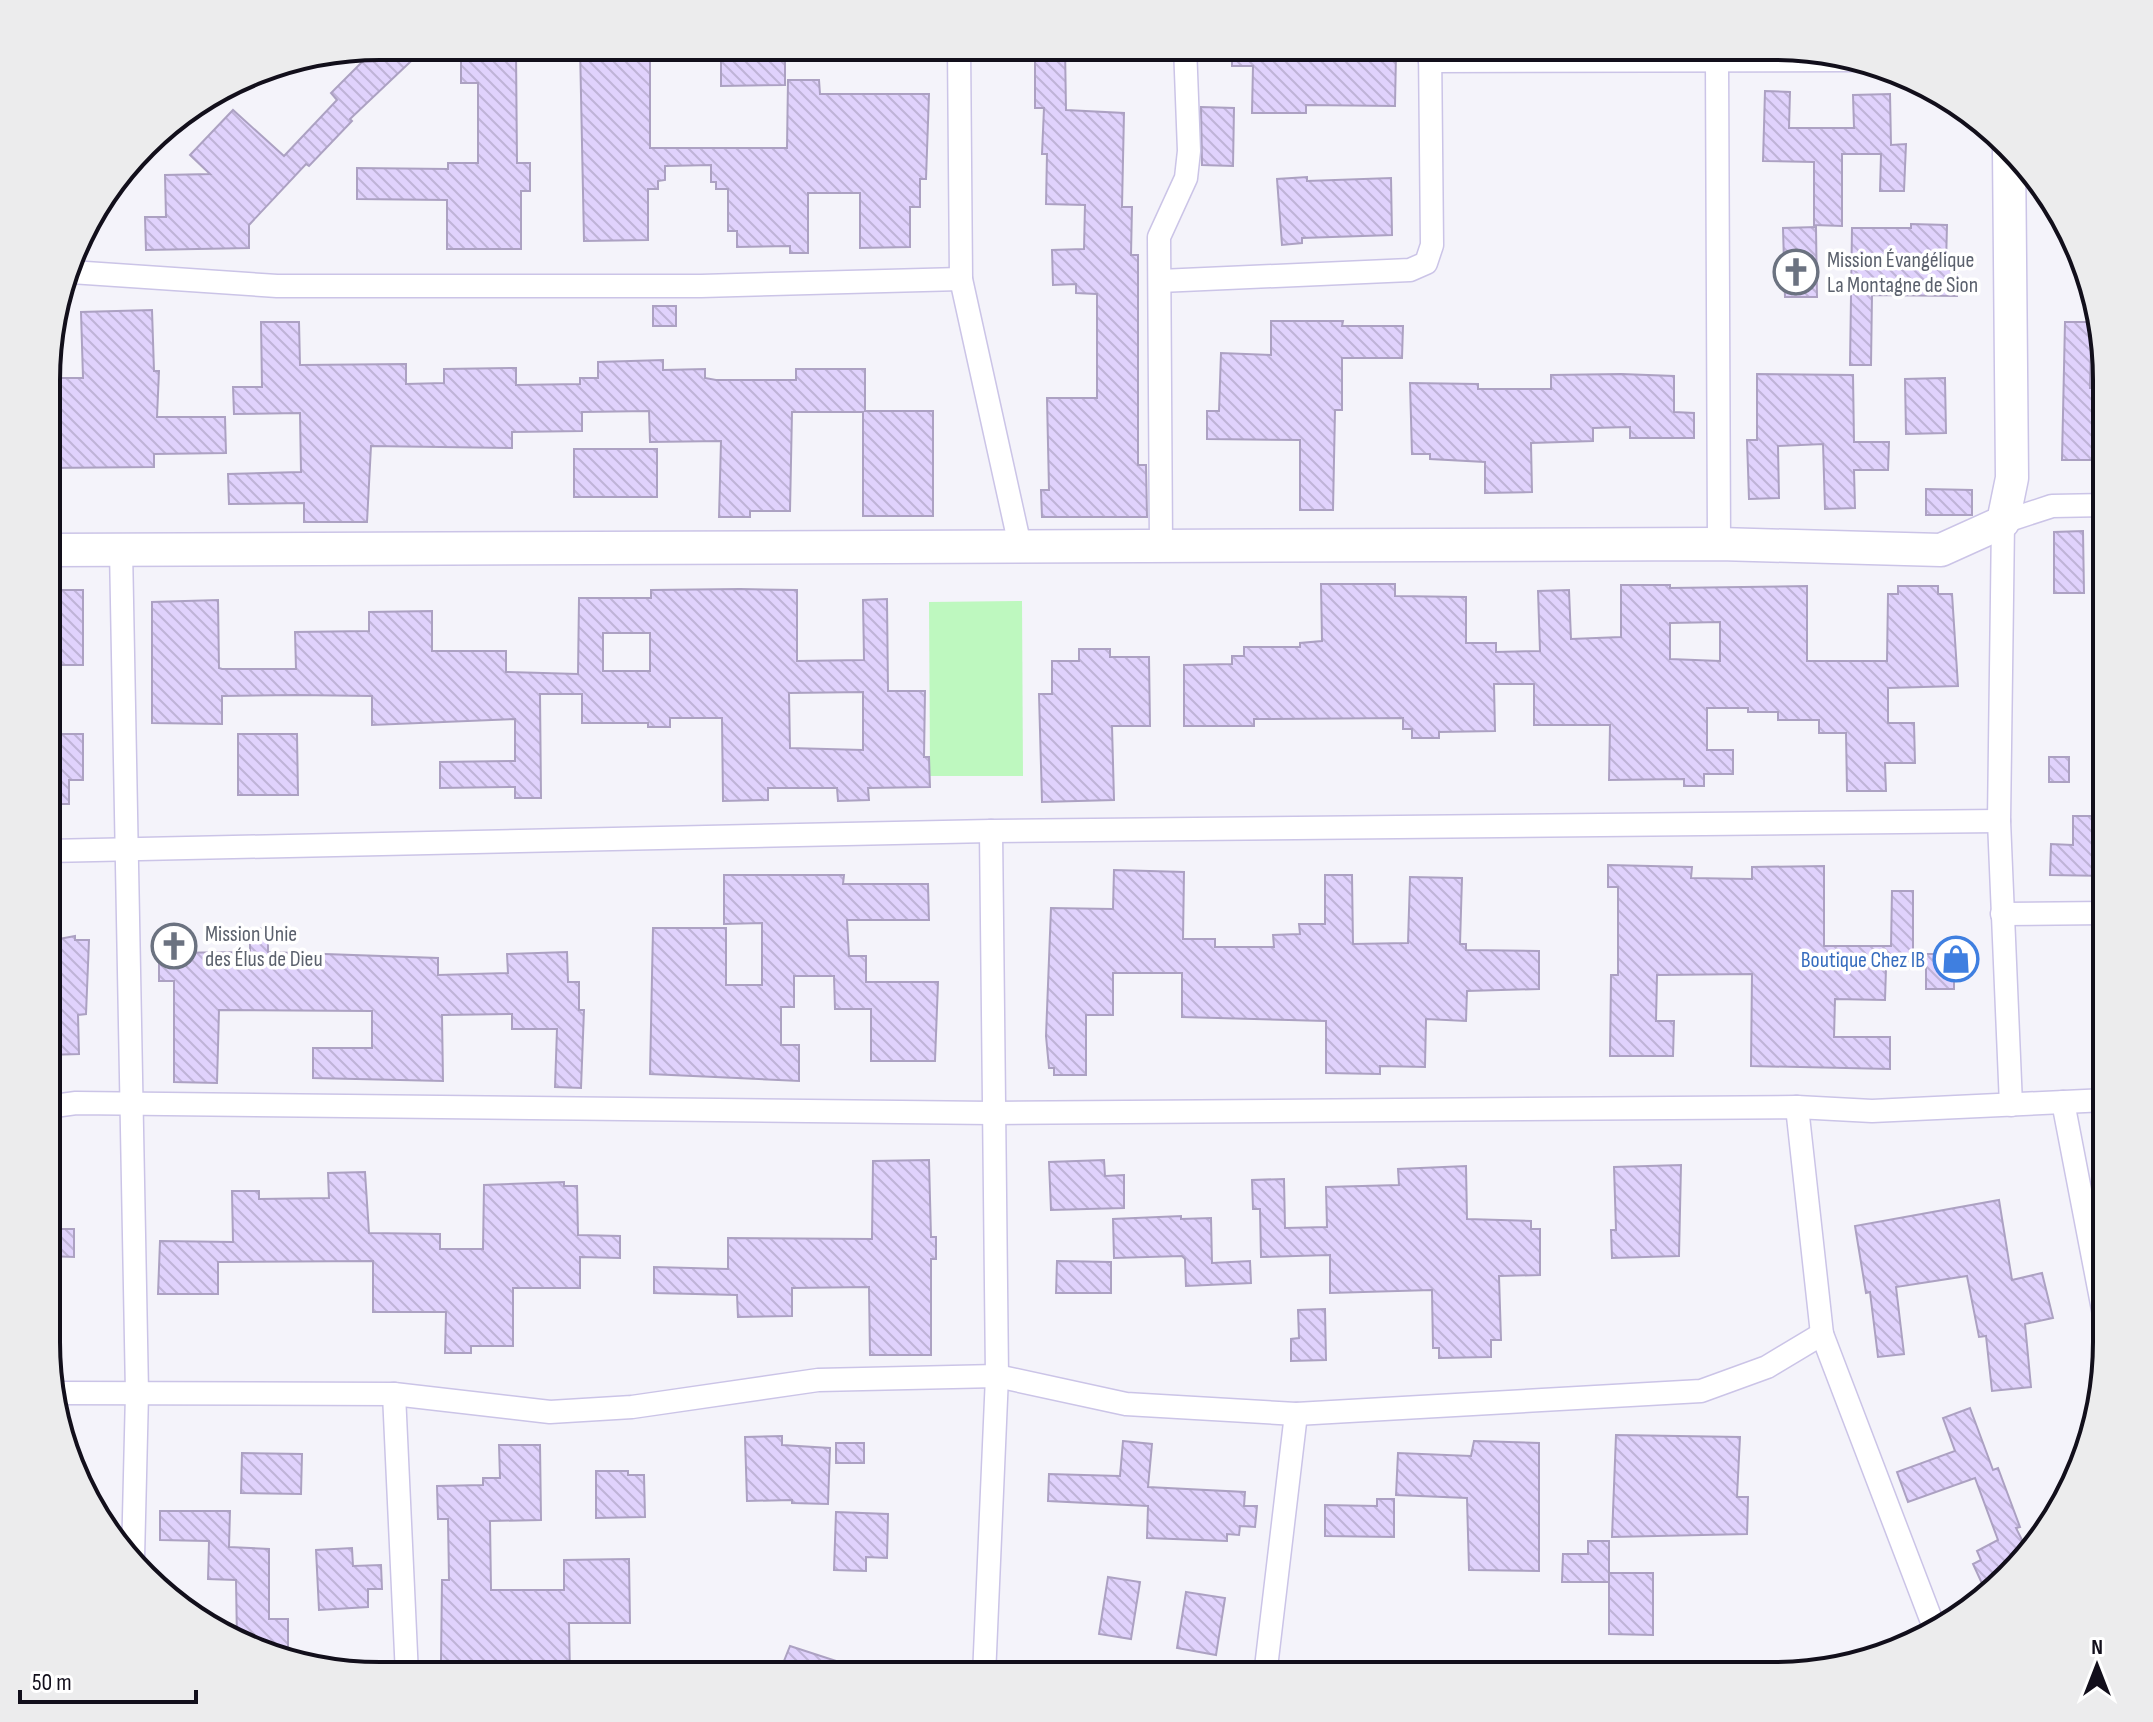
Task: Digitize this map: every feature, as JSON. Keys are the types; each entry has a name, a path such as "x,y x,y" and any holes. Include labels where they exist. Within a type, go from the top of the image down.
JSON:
{"street":[{"path":"959,60 961,279 1020,546"},
{"path":"1161,546 1159,237 1186,178 1189,151 1186,60"},
{"path":"1160,281 1410,270 1426,263 1432,245 1430,60"},
{"path":"1719,544 1717,60 1773,60"},
{"path":"2009,165 2012,478 2003,522 1999,821 2011,1105"},
{"path":"79,273 277,286 701,286 961,279"},
{"path":"60,550 1719,544 1941,550 2003,522 2052,506 2093,505"},
{"path":"121,549 137,1393 133,1545"},
{"path":"60,851 991,831 1999,821"},
{"path":"985,1662 997,1376 991,831"},
{"path":"2002,914 2093,913"},
{"path":"60,1105 992,1113 1797,1107 1872,1111 2093,1101"},
{"path":"2063,1102 2093,1258"},
{"path":"1797,1107 1822,1334 1931,1620"},
{"path":"64,1393 394,1394 550,1412 632,1407 818,1380 997,1376 1126,1404 1296,1414 1701,1391 1767,1367 1822,1334"},
{"path":"394,1394 406,1662"},
{"path":"1267,1662 1296,1414"}],"green space":[{"path":"1022,601 1023,776 930,776 929,602"}],"building":[{"path":"412,60 350,119 352,121 309,166 306,164 249,225 249,248 146,250 145,217 166,217 165,175 210,174 190,155 233,110 284,156 337,100 331,93 363,61"},
{"path":"461,60 516,60 517,163 530,163 530,191 521,191 521,249 447,249 447,200 357,199 357,168 448,169 448,163 478,163 478,83 461,83"},
{"path":"580,60 650,60 650,148 787,148 788,80 819,80 820,94 929,94 926,179 920,179 920,207 910,207 910,247 860,248 860,193 808,193 808,253 790,253 790,246 737,247 737,231 728,231 728,189 716,189 716,182 711,182 711,165 665,166 665,180 658,181 658,189 648,189 648,240 584,241"},
{"path":"721,60 785,60 785,85 721,86"},
{"path":"1035,60 1065,60 1066,110 1124,113 1122,207 1132,207 1131,255 1138,255 1138,465 1146,465 1147,517 1042,517 1041,490 1049,490 1047,398 1097,398 1097,294 1076,293 1076,284 1053,285 1052,250 1084,249 1085,205 1046,204 1047,154 1042,154 1044,108 1035,108"},
{"path":"1232,60 1396,60 1395,106 1306,105 1306,113 1252,113 1253,66 1232,66"},
{"path":"1765,91 1790,92 1789,128 1854,128 1853,95 1890,94 1891,145 1906,144 1904,191 1880,191 1881,154 1842,154 1842,226 1814,225 1814,162 1763,161"},
{"path":"1201,107 1234,108 1233,166 1202,165"},
{"path":"1307,177 1307,181 1391,178 1392,235 1302,238 1302,243 1282,245 1277,179"},
{"path":"1911,224 1947,225 1946,265 1957,265 1957,296 1872,295 1871,365 1850,365 1852,228 1911,228"},
{"path":"1816,227 1817,297 1785,297 1783,228"},
{"path":"653,306 676,306 676,326 653,326"},
{"path":"152,310 154,371 159,371 157,417 225,417 226,453 154,454 154,467 60,468 60,378 83,378 81,312"},
{"path":"1271,321 1343,321 1342,326 1403,326 1402,358 1342,358 1342,410 1335,410 1333,510 1300,510 1300,440 1207,439 1207,411 1219,411 1221,353 1271,355"},
{"path":"261,322 299,322 300,365 406,364 406,384 444,383 444,369 516,368 516,385 580,384 580,378 598,378 598,362 663,360 663,370 705,369 705,378 716,380 796,380 796,369 865,369 865,411 933,411 933,516 863,516 863,412 792,412 790,511 750,511 750,517 719,517 721,441 650,442 649,411 582,412 582,431 512,432 512,448 371,446 367,522 304,522 304,503 229,504 228,474 301,472 300,413 234,414 233,387 262,387"},
{"path":"2065,322 2088,322 2091,349 2090,388 2093,388 2093,460 2062,460"},
{"path":"1757,374 1853,375 1854,442 1889,442 1888,470 1854,470 1855,508 1825,509 1823,444 1778,446 1779,498 1749,499 1747,440 1757,440"},
{"path":"1551,375 1674,376 1674,412 1694,413 1694,438 1630,438 1630,427 1593,428 1593,441 1531,443 1532,492 1485,493 1485,462 1430,459 1430,454 1412,454 1410,383 1478,384 1478,389 1551,389"},
{"path":"1945,378 1946,433 1906,434 1905,379"},
{"path":"574,449 657,449 657,497 574,497"},
{"path":"1926,489 1972,490 1972,515 1926,515"},
{"path":"2083,531 2084,593 2054,593 2054,532"},
{"path":"1321,584 1395,584 1395,596 1466,597 1466,643 1496,643 1496,652 1540,651 1538,591 1569,590 1571,639 1621,637 1621,585 1670,585 1670,588 1807,586 1807,661 1887,661 1888,594 1898,594 1898,586 1938,586 1938,594 1952,594 1958,686 1888,688 1888,723 1914,723 1915,763 1885,763 1886,791 1847,791 1846,733 1819,733 1819,720 1778,720 1778,712 1748,712 1748,708 1707,708 1707,750 1733,750 1733,774 1704,774 1704,786 1684,786 1684,779 1609,780 1610,725 1534,725 1534,684 1494,684 1495,731 1439,732 1439,738 1412,738 1412,729 1403,729 1403,718 1254,719 1254,726 1184,726 1184,665 1232,664 1232,656 1244,656 1244,647 1300,647 1300,643 1322,641","holes":["1720,622 1720,661 1670,659 1670,623"]},
{"path":"60,590 83,590 83,665 60,665"},
{"path":"651,590 797,590 797,661 864,660 863,600 887,599 888,691 925,691 924,757 929,757 930,787 868,788 869,800 838,801 837,788 768,788 768,800 723,801 722,718 670,718 670,727 648,727 648,723 582,723 582,694 540,694 541,798 515,798 515,787 440,788 440,762 515,761 515,719 372,725 372,696 297,695 222,696 222,724 152,723 152,602 218,600 219,668 222,669 296,669 295,632 369,631 369,612 432,611 432,651 506,651 506,672 578,674 579,598 651,598","holes":["603,633 650,633 650,671 603,671","863,692 863,750 790,748 789,693"]},
{"path":"1079,649 1110,649 1110,657 1149,657 1150,726 1112,726 1114,800 1042,802 1039,694 1052,694 1052,661 1079,661"},
{"path":"60,734 83,734 83,780 69,780 69,804 60,804"},
{"path":"238,734 297,734 298,795 238,795"},
{"path":"2049,757 2069,757 2069,782 2049,782"},
{"path":"2073,816 2093,816 2093,876 2050,875 2051,844 2073,845"},
{"path":"1608,865 1692,867 1691,878 1752,879 1752,867 1824,866 1824,946 1891,946 1892,891 1913,891 1913,968 1886,969 1885,1000 1835,999 1834,1037 1890,1037 1890,1069 1751,1066 1752,974 1657,975 1656,1021 1674,1021 1673,1056 1610,1056 1611,975 1618,975 1618,887 1608,887"},
{"path":"1114,870 1184,872 1183,939 1215,939 1215,947 1274,947 1273,935 1300,934 1299,924 1325,924 1325,875 1352,875 1353,944 1408,943 1410,877 1462,878 1460,944 1466,944 1466,950 1539,951 1539,989 1467,991 1466,1021 1426,1019 1425,1067 1380,1066 1380,1074 1326,1073 1326,1021 1182,1017 1182,973 1113,973 1113,1015 1086,1015 1086,1075 1054,1075 1054,1068 1049,1068 1046,1036 1051,908 1113,909"},
{"path":"724,875 844,875 843,884 928,884 929,920 847,920 849,956 866,956 866,982 938,982 935,1061 871,1061 871,1009 835,1009 834,976 794,976 794,1007 781,1007 781,1045 799,1045 799,1081 650,1074 653,928 726,928 726,985 762,985 762,923 724,924"},
{"path":"250,928 268,929 268,952 438,958 438,975 508,973 507,954 567,952 568,982 579,982 579,1010 584,1010 581,1088 555,1087 557,1029 512,1029 512,1014 442,1015 443,1081 313,1078 313,1048 372,1048 372,1011 219,1010 217,1083 174,1082 174,981 159,981 159,953 250,952"},
{"path":"75,936 75,940 89,940 86,1014 78,1015 79,1054 60,1055 60,939"},
{"path":"1926,954 1954,954 1954,989 1926,989"},
{"path":"929,1160 931,1237 936,1237 936,1259 931,1259 931,1355 870,1355 869,1287 792,1288 792,1316 738,1317 737,1295 654,1293 654,1267 728,1269 728,1238 872,1239 873,1161"},
{"path":"1104,1160 1105,1176 1124,1175 1124,1208 1051,1210 1049,1162"},
{"path":"1681,1165 1679,1256 1612,1258 1611,1230 1616,1230 1614,1167"},
{"path":"1466,1166 1467,1219 1531,1221 1531,1229 1540,1229 1540,1275 1499,1276 1501,1340 1491,1340 1491,1357 1439,1358 1439,1348 1433,1348 1432,1290 1330,1293 1330,1255 1261,1257 1260,1209 1253,1209 1252,1180 1284,1179 1285,1228 1327,1227 1326,1187 1399,1185 1398,1169"},
{"path":"365,1172 369,1233 440,1234 440,1249 483,1249 484,1185 564,1182 564,1186 577,1186 578,1235 620,1236 620,1258 580,1257 580,1288 513,1288 513,1346 471,1346 471,1353 445,1353 446,1312 373,1312 373,1261 218,1262 218,1294 158,1294 160,1241 233,1242 232,1191 259,1191 259,1199 329,1198 328,1173"},
{"path":"1999,1200 2012,1280 2042,1273 2053,1318 2025,1324 2031,1387 1992,1391 1986,1336 1979,1337 1967,1276 1896,1287 1904,1354 1878,1357 1870,1292 1866,1293 1855,1226"},
{"path":"1181,1216 1181,1219 1211,1218 1212,1263 1250,1261 1251,1283 1186,1286 1185,1259 1182,1256 1114,1258 1113,1219"},
{"path":"60,1229 74,1229 74,1257 60,1256"},
{"path":"1057,1261 1111,1262 1111,1293 1056,1293"},
{"path":"1325,1309 1326,1360 1291,1361 1291,1339 1299,1338 1298,1310"},
{"path":"1970,1408 1993,1470 1998,1468 2020,1527 2016,1528 2023,1542 1982,1584 1973,1564 1981,1560 1977,1551 1998,1540 1975,1478 1908,1502 1897,1472 1955,1451 1943,1418"},
{"path":"1616,1435 1740,1437 1737,1497 1748,1497 1747,1534 1612,1537"},
{"path":"782,1436 782,1445 830,1448 828,1504 792,1503 792,1500 747,1501 745,1437"},
{"path":"1123,1441 1152,1444 1148,1487 1245,1492 1244,1506 1257,1506 1255,1527 1240,1526 1239,1535 1227,1534 1227,1541 1147,1538 1148,1506 1048,1501 1049,1474 1120,1476"},
{"path":"1474,1441 1539,1443 1539,1571 1469,1570 1467,1498 1396,1495 1398,1453 1471,1456"},
{"path":"836,1443 864,1443 864,1463 836,1463"},
{"path":"499,1445 540,1445 541,1520 490,1521 491,1590 564,1590 564,1560 629,1559 630,1623 569,1623 570,1662 441,1661 442,1580 449,1580 448,1519 438,1519 437,1486 483,1485 483,1478 500,1478"},
{"path":"242,1453 302,1454 301,1494 241,1493"},
{"path":"596,1471 628,1471 628,1475 644,1475 645,1517 596,1518"},
{"path":"1377,1499 1394,1499 1394,1537 1325,1536 1325,1505 1377,1506"},
{"path":"160,1511 230,1511 229,1547 269,1549 269,1619 288,1619 288,1648 237,1628 236,1580 208,1579 209,1541 160,1540"},
{"path":"836,1512 888,1514 887,1558 866,1557 866,1571 834,1570"},
{"path":"1588,1541 1609,1541 1609,1582 1562,1582 1563,1554 1588,1554"},
{"path":"352,1548 353,1566 381,1565 382,1589 368,1589 368,1607 319,1610 316,1550"},
{"path":"1609,1573 1653,1573 1653,1635 1609,1634"},
{"path":"1108,1577 1140,1582 1131,1639 1099,1634"},
{"path":"1186,1592 1225,1598 1216,1655 1177,1648"},
{"path":"790,1646 839,1662 784,1662"}],"place":[{"name":"Mission Évangélique La Montagne de Sion","path":"1796,272"},
{"name":"Mission Unie des Élus de Dieu","path":"174,946"},
{"name":"Boutique Chez IB","path":"1956,959"}]}
